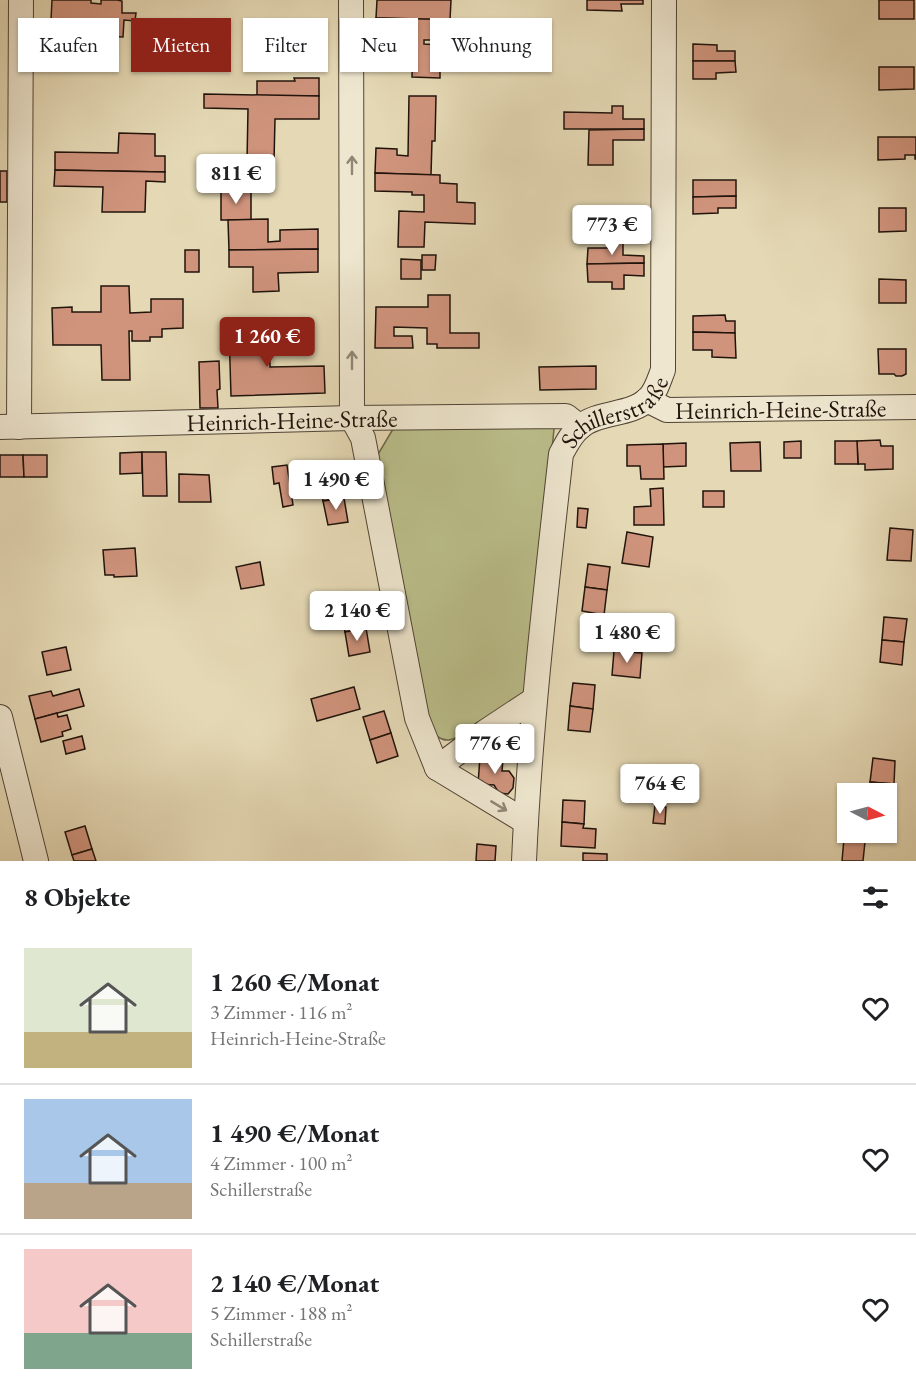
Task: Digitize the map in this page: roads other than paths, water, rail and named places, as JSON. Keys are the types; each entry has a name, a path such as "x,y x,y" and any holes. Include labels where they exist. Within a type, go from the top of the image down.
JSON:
{"street":[{"path":"9,427 21,0"},
{"path":"351,0 352,418 363,438 417,718 436,768 526,822"},
{"name":"Schillerstraße","path":"524,861 535,699 561,454 580,427 597,418 632,409 647,400 657,387 663,370 664,0"},
{"name":"Heinrich-Heine-Straße","path":"647,400 667,410 916,407"},
{"name":"Heinrich-Heine-Straße","path":"9,427 352,418 566,416 580,427"},
{"path":"436,768 535,699"},
{"path":"0,717 36,861"}]}
